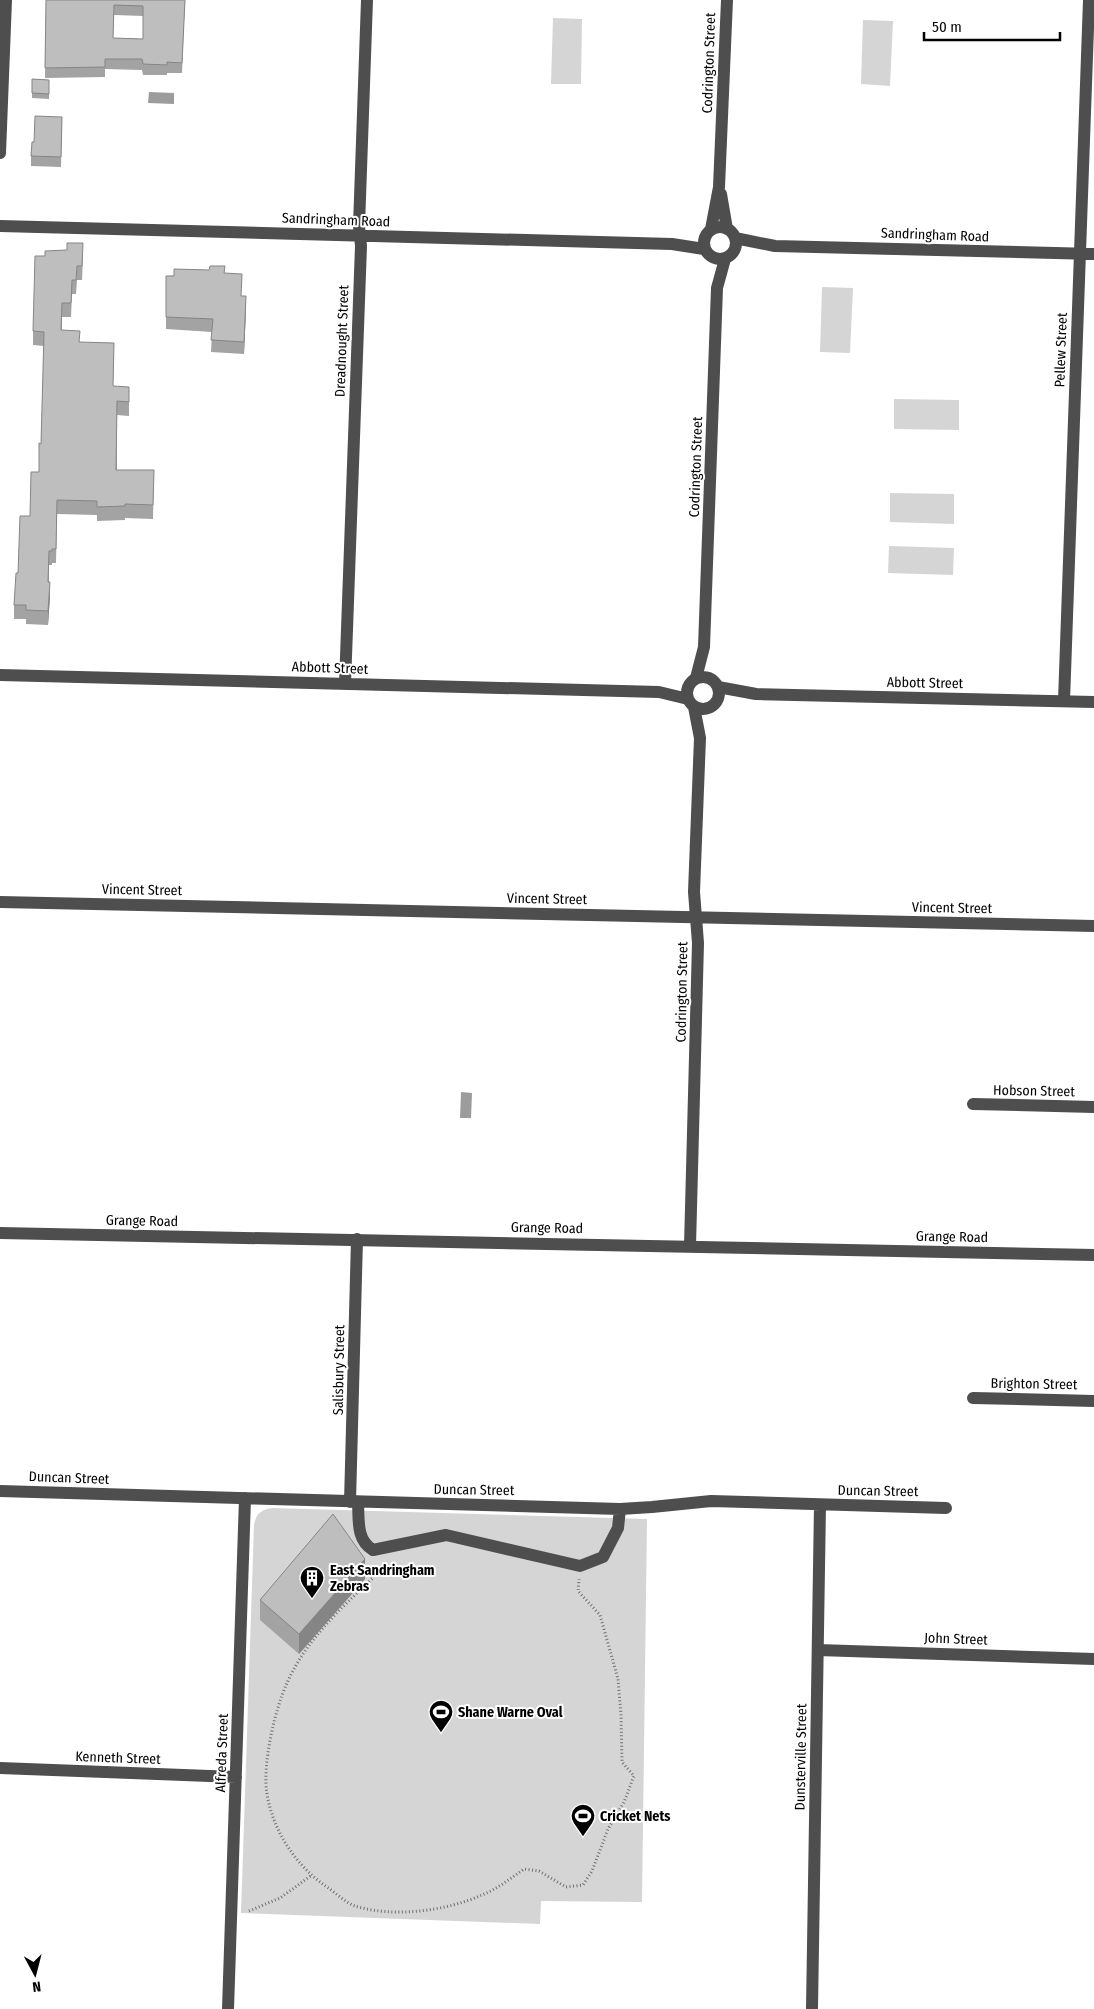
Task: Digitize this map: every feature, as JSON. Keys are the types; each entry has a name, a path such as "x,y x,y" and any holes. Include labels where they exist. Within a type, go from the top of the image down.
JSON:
{"street":[{"path":"0,153 6,0"},
{"name":"Dreadnought Street","path":"344,684 360,253 367,0"},
{"name":"Codrington Street","path":"690,1246 698,964 694,892 700,738 691,703 692,682 704,647 717,288 708,243 719,187 727,0"},
{"name":"Pellew Street","path":"1064,701 1089,0"},
{"name":"Codrington Street","path":"719,187 731,234"},
{"name":"Sandringham Road","path":"0,226 672,244 708,243"},
{"path":"716,227 731,234 736,248 729,256 716,260 708,243 716,227"},
{"name":"Sandringham Road","path":"731,234 775,246 1094,254"},
{"name":"Sandringham Road","path":"729,256 775,246"},
{"name":"Codrington Street","path":"717,288 729,256"},
{"name":"Codrington Street","path":"700,738 712,705 715,683 704,647"},
{"name":"Abbott Street","path":"0,675 659,692 691,703 712,705 756,694"},
{"name":"Abbott Street","path":"659,692 706,676 715,683 756,694 1094,702"},
{"name":"Vincent Street","path":"0,902 1094,926"},
{"name":"Hobson Street","path":"972,1104 1094,1107"},
{"name":"Grange Road","path":"0,1234 357,1239 1094,1256"},
{"name":"Salisbury Street","path":"357,1239 354,1502 364,1545 373,1550 446,1535 580,1566"},
{"name":"Brighton Street","path":"973,1398 1094,1401"},
{"name":"Duncan Street","path":"0,1491 620,1509 652,1508 689,1502 711,1501 946,1508"},
{"name":"Alfreda Street","path":"228,2009 245,1498"},
{"name":"Dunsterville Street","path":"812,2009 820,1505"},
{"path":"580,1566 603,1557 618,1528 620,1509"},
{"name":"John Street","path":"818,1650 1094,1659"},
{"name":"Kenneth Street","path":"0,1768 236,1777"}],"path":[{"path":"362,1564 373,1578 346,1604 304,1650 286,1684 278,1708 267,1760 267,1793 277,1825 292,1855 312,1875 354,1906 391,1911 423,1911 482,1896 504,1884 524,1869 539,1871 566,1887 583,1885 592,1871 608,1829 624,1802 634,1776 622,1762 622,1714 618,1679 600,1615 578,1591 580,1566"},
{"path":"249,1911 280,1898 312,1875"}],"shaded area":[{"path":"553,18 582,19 581,84 551,84"},
{"path":"863,20 893,21 890,86 861,84"},
{"path":"149,92 174,93 174,104 148,103"},
{"path":"822,287 853,288 850,353 820,352"},
{"path":"894,399 959,400 959,430 894,429"},
{"path":"890,493 954,494 954,524 890,522"},
{"path":"889,546 954,548 953,575 888,573"},
{"path":"461,1092 472,1093 471,1118 460,1118"},
{"path":"273,1508 647,1519 642,1902 541,1901 540,1924 241,1913 254,1525 256,1517 260,1512"}],"building":[{"path":"46,0 185,0 182,63 167,62 167,65 143,64 142,59 105,59 105,67 45,68","holes":["114,5 143,6 143,39 113,38"]},
{"path":"32,79 49,80 49,94 32,93"},
{"path":"35,116 62,117 61,157 31,156 32,142 34,142"},
{"path":"67,243 83,243 82,266 77,266 76,280 72,280 71,303 62,303 61,330 80,331 79,342 114,343 113,386 129,387 129,402 117,401 116,470 154,470 153,505 125,504 125,506 97,507 97,501 57,500 56,549 49,551 48,582 50,582 48,611 26,610 26,605 14,605 16,573 18,573 20,516 30,516 31,472 39,472 39,443 41,444 44,332 33,331 35,256 45,256 45,251 67,250"},
{"path":"210,266 225,266 224,273 242,274 241,296 246,296 244,342 211,340 213,319 166,317 166,276 174,276 174,269 209,270"},
{"name":"East Sandringham Zebras","path":"333,1514 365,1559 299,1634 260,1600"}],"place":[{"name":"East Sandringham Zebras","path":"312,1599"},
{"name":"Shane Warne Oval","path":"441,1733"},
{"name":"Cricket Nets","path":"583,1837"}]}
